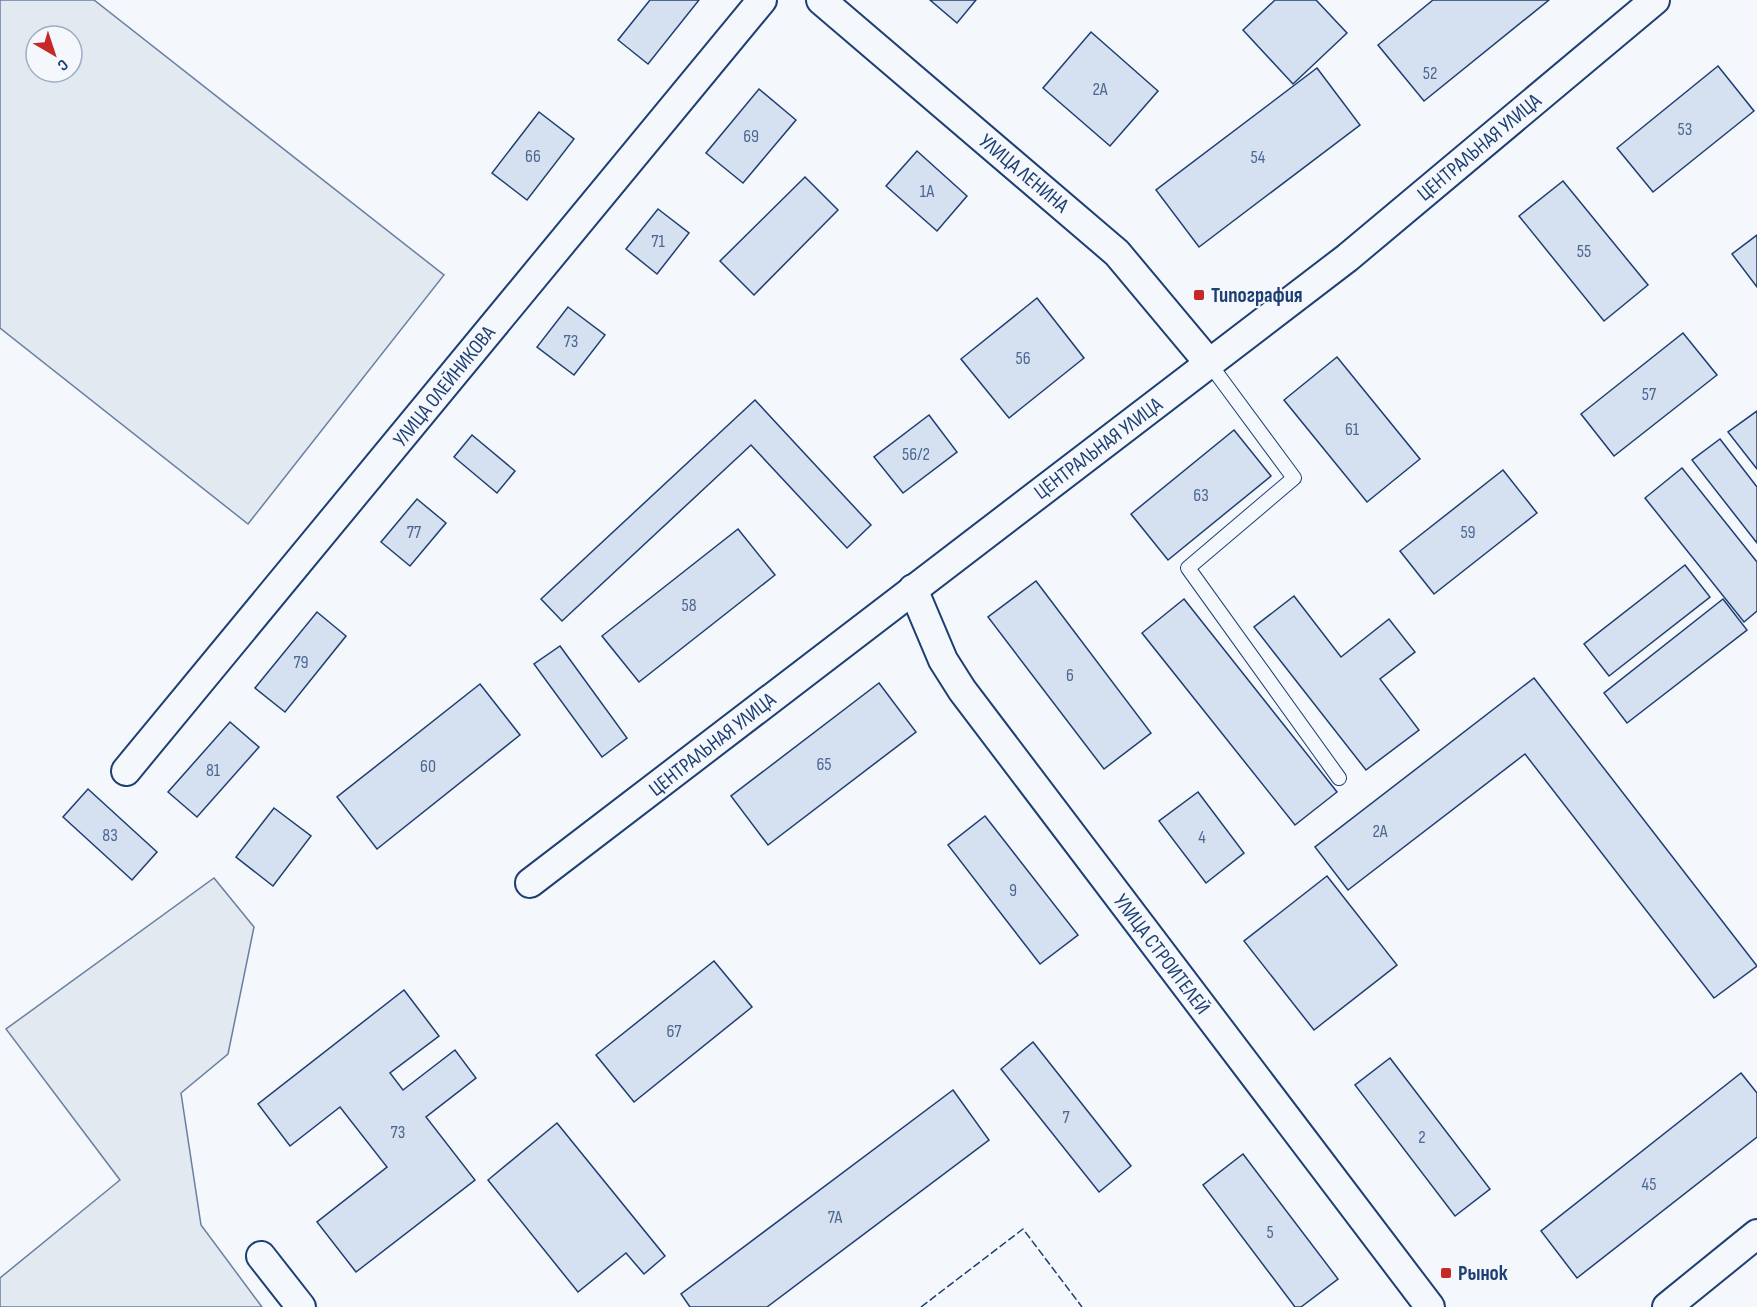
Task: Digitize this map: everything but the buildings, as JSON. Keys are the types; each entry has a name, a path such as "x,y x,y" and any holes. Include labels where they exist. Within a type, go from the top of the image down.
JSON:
{"street":[{"name":"УЛИЦА ОЛЕЙНИКОВА","path":"126,771 762,0"},
{"name":"УЛИЦА ЛЕНИНА","path":"821,0 1117,253 1209,363"},
{"name":"ЦЕНТРАЛЬНАЯ УЛИЦА","path":"530,883 1347,258 1655,0"},
{"name":"УЛИЦА СТРОИТЕЛЕЙ","path":"913,589 943,660 962,690 1430,1307"},
{"path":"1667,1307 1757,1234"},
{"path":"261,1256 301,1307"}],"lane":[{"path":"1209,363 1294,478 1188,567 1339,778"}],"shaded area":[{"path":"0,0 94,0 444,275 248,524 0,328"},
{"path":"214,878 254,927 228,1054 181,1093 201,1225 262,1307 0,1307 0,1278 120,1180 6,1029"}],"fence":[{"path":"921,1307 1023,1229 1082,1307"}],"place":[{"name":"Типография","path":"1199,295"},
{"name":"Рынок","path":"1446,1273"}]}
